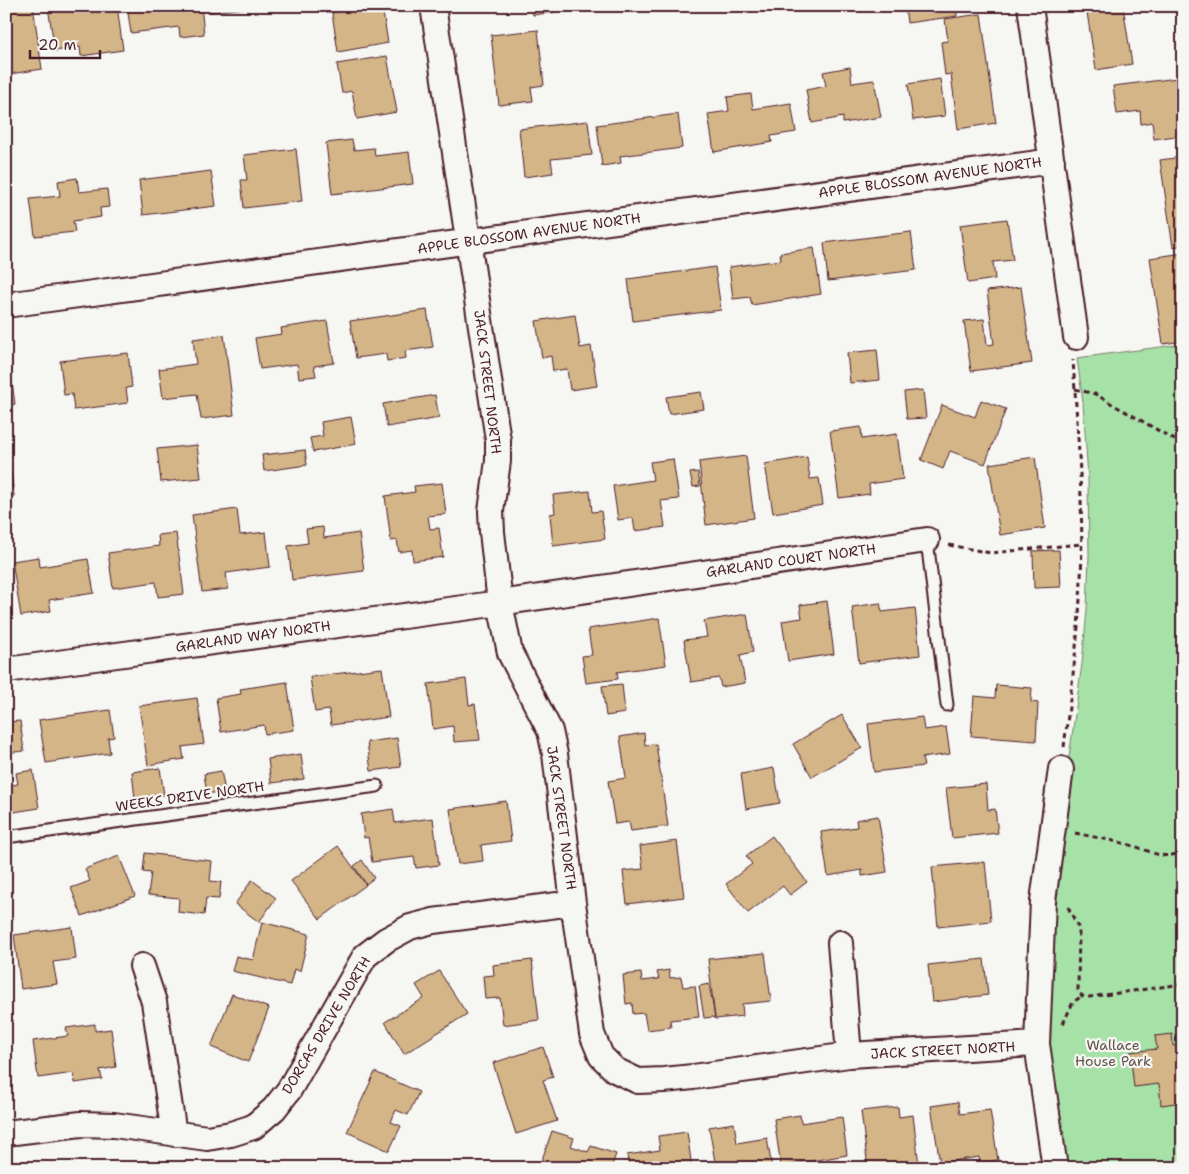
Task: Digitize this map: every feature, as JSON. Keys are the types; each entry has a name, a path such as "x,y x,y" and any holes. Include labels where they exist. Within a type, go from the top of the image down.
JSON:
{"street":[{"name":"JACK STREET NORTH","path":"433,6 498,440 498,461 491,511 500,602 510,653 546,723 555,754 573,903 592,1034 601,1056 615,1070 638,1081 693,1077 849,1055 1037,1044"},
{"path":"1030,6 1076,337"},
{"name":"APPLE BLOSSOM AVENUE NORTH","path":"6,305 1052,161"},
{"name":"GARLAND COURT NORTH","path":"500,602 927,540"},
{"name":"GARLAND WAY NORTH","path":"6,670 500,602"},
{"path":"1055,1168 1037,1044 1043,901 1061,769"},
{"name":"DORCAS DRIVE NORTH","path":"6,1133 81,1124 114,1125 206,1138 231,1134 253,1127 274,1109 288,1090 366,956 386,940 410,927 433,921 573,903"},
{"path":"840,943 849,1055"},
{"path":"142,966 154,1002 174,1134"}],"lane":[{"path":"927,540 947,706"},
{"name":"WEEKS DRIVE NORTH","path":"6,837 378,786"}],"path":[{"path":"1061,769 1075,658 1080,598 1079,447 1073,358 1076,337"},
{"path":"1075,389 1095,394 1183,446"},
{"path":"927,540 991,553 1081,544"},
{"path":"1072,833 1130,845 1158,856 1183,852"},
{"path":"1066,902 1079,929 1078,990 1082,996 1090,997 1183,984"}],"green space":[{"name":"Wallace House Park","path":"1183,344 1183,1168 1059,1168 1046,1031 1046,976 1061,815 1082,664 1087,610 1089,555 1088,478 1083,402 1077,358"}],"building":[{"path":"33,6 42,69 10,74 6,50 6,10"},
{"path":"79,6 80,12 117,6 123,50 81,56 80,47 55,51 48,7"},
{"path":"127,6 201,6 204,34 180,37 179,27 131,33"},
{"path":"210,6 245,6 245,8 210,12"},
{"path":"345,6 382,6 388,43 338,52 332,13 346,10"},
{"path":"531,6 554,6 555,12 533,15"},
{"path":"905,6 956,6 957,16 907,23"},
{"path":"1086,6 1123,6 1132,64 1096,70"},
{"path":"981,14 996,123 958,129 951,74 945,75 941,42 948,41 945,19"},
{"path":"538,30 544,85 531,87 533,101 499,105 491,35"},
{"path":"387,56 397,112 357,119 352,91 342,93 337,64"},
{"path":"850,67 852,83 874,80 881,117 843,123 843,117 812,123 806,90 826,86 823,72"},
{"path":"1178,78 1183,114 1183,135 1154,139 1152,122 1141,124 1140,111 1117,114 1113,86"},
{"path":"940,79 945,116 913,120 908,84"},
{"path":"751,94 753,109 791,103 796,132 771,136 772,142 714,152 708,114 729,111 727,97"},
{"path":"678,114 682,148 620,156 621,163 602,166 597,125"},
{"path":"588,121 592,155 551,159 553,173 524,177 519,129"},
{"path":"352,140 354,150 374,148 375,156 409,152 413,184 332,194 326,143"},
{"path":"296,149 302,201 244,208 241,180 247,180 244,155"},
{"path":"1183,157 1183,245 1173,247 1160,160"},
{"path":"211,171 216,206 143,215 139,180"},
{"path":"77,178 79,192 107,189 109,207 100,208 101,217 73,221 75,232 35,236 30,199 60,196 58,181"},
{"path":"1007,219 1013,260 993,262 995,279 968,283 960,225"},
{"path":"911,232 916,270 828,281 824,243"},
{"path":"814,248 821,294 752,305 750,297 733,299 729,267 781,260 780,253"},
{"path":"1183,253 1183,341 1163,344 1150,258"},
{"path":"715,267 721,310 633,321 628,279"},
{"path":"1021,287 1032,363 971,371 964,321 984,319 987,345 994,344 987,291"},
{"path":"427,310 433,347 405,351 406,358 387,361 386,354 356,358 350,321"},
{"path":"575,315 580,348 591,346 597,386 570,390 567,369 553,371 551,356 542,358 536,321"},
{"path":"327,321 334,363 314,366 316,376 299,378 297,364 260,369 255,338 282,334 281,328"},
{"path":"224,335 234,415 201,419 197,394 163,398 159,369 196,364 193,339"},
{"path":"877,350 880,380 850,383 847,353"},
{"path":"128,353 132,387 126,388 128,403 74,410 72,394 64,395 60,361"},
{"path":"11,375 15,404 6,406 6,376"},
{"path":"923,390 926,418 907,419 904,392"},
{"path":"701,392 704,409 669,414 666,397"},
{"path":"435,395 439,418 387,427 383,404"},
{"path":"981,400 1006,409 985,464 950,451 943,469 921,460 942,405 975,417"},
{"path":"351,417 356,444 313,452 310,438 323,436 321,422"},
{"path":"861,427 862,439 897,434 903,479 869,484 870,494 839,498 830,431"},
{"path":"197,445 201,478 161,482 157,449"},
{"path":"6,446 8,446 14,496 6,497"},
{"path":"305,450 307,465 264,471 262,455"},
{"path":"746,456 754,518 706,525 699,462"},
{"path":"807,457 810,479 819,478 823,505 773,513 765,464"},
{"path":"1035,457 1045,528 1000,535 989,464"},
{"path":"673,459 679,499 661,501 665,527 635,531 633,518 618,520 613,486 653,480 650,462"},
{"path":"698,472 700,486 693,487 690,473"},
{"path":"442,483 446,514 428,516 430,529 439,528 443,557 413,561 412,550 399,552 397,540 391,541 385,496 415,492 414,486"},
{"path":"590,491 592,512 601,511 605,539 553,546 550,514 555,513 553,495"},
{"path":"237,509 240,535 266,532 270,567 226,573 228,589 202,592 192,515"},
{"path":"323,527 324,538 359,533 364,571 292,580 288,546 308,543 306,529"},
{"path":"176,533 184,594 158,597 156,582 113,588 108,553 159,546 158,535"},
{"path":"1059,550 1061,587 1034,588 1033,551"},
{"path":"39,557 40,567 88,559 94,593 49,600 51,611 21,616 12,561"},
{"path":"827,601 834,654 788,661 782,621 802,618 800,605"},
{"path":"880,603 882,612 915,608 920,655 859,663 852,607"},
{"path":"747,614 753,652 740,655 745,683 721,687 719,678 691,682 684,640 707,637 704,621"},
{"path":"659,618 666,665 617,672 618,679 586,683 582,656 592,655 588,629"},
{"path":"382,668 389,717 331,725 329,710 315,712 310,677"},
{"path":"466,679 469,705 475,704 480,740 454,742 453,726 433,729 428,684"},
{"path":"287,682 294,730 265,734 264,725 221,732 216,698 241,694 240,689"},
{"path":"622,684 625,713 606,716 602,686"},
{"path":"996,685 1032,688 1031,702 1038,703 1036,741 971,736 974,696 995,698"},
{"path":"197,698 204,744 182,747 184,759 148,765 139,706"},
{"path":"110,710 114,737 108,738 110,753 46,763 39,720"},
{"path":"842,715 862,748 812,777 793,744"},
{"path":"922,717 924,730 946,727 950,754 922,758 924,766 874,772 868,724"},
{"path":"20,721 24,751 6,753 6,722"},
{"path":"644,733 645,745 656,744 668,826 631,831 629,822 615,824 608,781 626,778 620,737"},
{"path":"397,738 401,767 371,771 367,742"},
{"path":"301,754 304,779 271,783 268,759"},
{"path":"160,768 164,795 135,799 132,772"},
{"path":"774,768 780,803 746,809 741,774"},
{"path":"33,770 39,808 8,813 6,786 18,784 16,773"},
{"path":"221,771 225,791 207,794 204,774"},
{"path":"986,784 988,810 995,809 998,833 952,838 946,788"},
{"path":"506,801 511,841 481,845 483,861 458,864 450,809"},
{"path":"393,809 395,823 433,818 439,865 416,868 414,857 372,862 368,837 364,838 361,814"},
{"path":"878,816 887,872 862,876 862,870 828,876 821,832 857,827 856,820"},
{"path":"772,836 807,882 790,895 783,886 748,913 726,884 752,864 746,856"},
{"path":"677,841 684,897 627,904 623,871 643,869 640,846"},
{"path":"338,846 366,885 320,919 291,881"},
{"path":"145,853 212,861 210,881 221,882 219,899 206,898 204,915 178,912 179,898 148,895 151,873 143,872"},
{"path":"119,856 135,896 82,916 71,888 90,881 85,869"},
{"path":"362,860 374,878 366,884 354,866"},
{"path":"985,862 991,921 938,927 932,867"},
{"path":"252,880 276,898 259,922 235,904"},
{"path":"262,922 309,934 300,971 294,969 290,985 232,971 236,956 253,960"},
{"path":"72,927 76,959 53,962 57,984 21,989 14,935"},
{"path":"765,953 771,1001 742,1004 743,1016 715,1019 708,959"},
{"path":"984,959 988,995 932,1002 928,965"},
{"path":"532,960 539,1020 503,1025 500,998 485,999 483,976 494,975 493,965"},
{"path":"669,970 670,978 681,977 683,987 695,986 699,1017 670,1020 671,1027 647,1030 644,1013 633,1014 632,1003 626,1004 623,975 641,973 642,981 659,979 657,972"},
{"path":"439,971 467,1014 404,1054 385,1022 424,998 416,985"},
{"path":"709,984 715,1017 704,1018 699,986"},
{"path":"232,994 269,1008 248,1062 211,1047"},
{"path":"95,1024 95,1031 111,1029 116,1067 100,1070 102,1079 75,1083 74,1073 38,1078 33,1041 68,1036 66,1028"},
{"path":"1172,1034 1173,1046 1183,1045 1183,1102 1161,1105 1159,1084 1134,1087 1130,1052 1157,1049 1155,1036"},
{"path":"543,1047 553,1077 543,1080 557,1121 516,1134 493,1063"},
{"path":"375,1072 419,1092 408,1115 396,1110 391,1122 401,1126 389,1151 347,1132"},
{"path":"958,1102 960,1114 990,1110 998,1160 980,1163 979,1157 940,1163 931,1106"},
{"path":"898,1107 899,1117 913,1115 919,1165 897,1168 868,1168 861,1111"},
{"path":"800,1115 801,1123 842,1117 847,1155 781,1166 774,1119"},
{"path":"734,1123 737,1143 767,1138 772,1168 716,1168 709,1127"},
{"path":"552,1131 574,1138 571,1146 588,1152 591,1146 616,1154 611,1168 539,1168"},
{"path":"687,1132 692,1168 629,1168 627,1155 660,1150 658,1136"}]}
